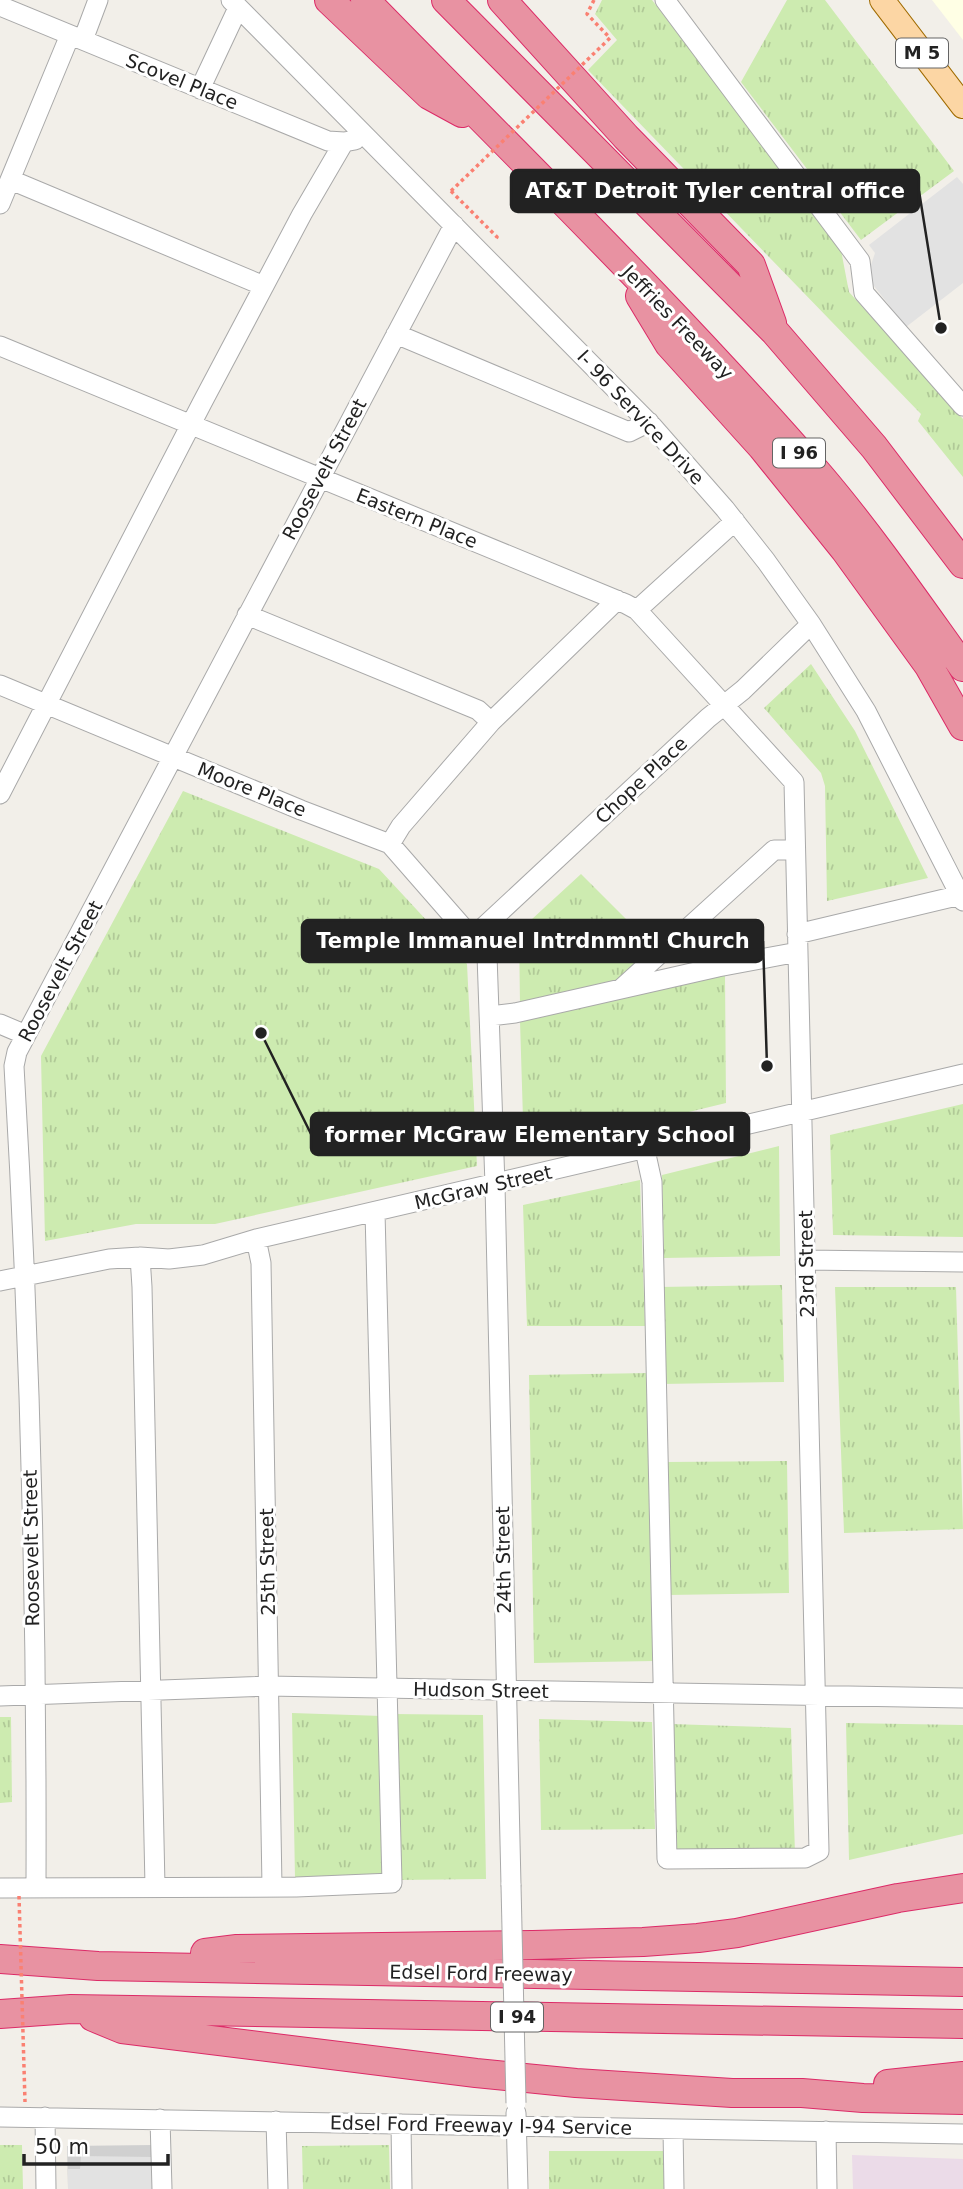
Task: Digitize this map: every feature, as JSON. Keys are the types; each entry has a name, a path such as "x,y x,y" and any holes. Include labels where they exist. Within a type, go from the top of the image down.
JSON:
{"highway":[{"path":"329,0 429,94 491,130"},
{"name":"Jeffries Freeway","path":"365,0 685,326 821,478 911,593 963,667"},
{"path":"446,0 775,332 909,492 963,564"},
{"path":"502,0 626,137 751,265 775,332"},
{"path":"615,255 669,344 762,447 845,550 929,666 963,726"},
{"path":"909,492 963,535"},
{"path":"898,1898 947,1873 963,1868"},
{"path":"98,1966 237,1949 533,1945 698,1938 737,1933 898,1898 963,1888"},
{"name":"Edsel Ford Freeway","path":"0,1959 98,1966 963,1982"},
{"path":"71,2009 122,2029 476,2073 576,2083 732,2093 802,2093 963,2101"},
{"name":"I 94","path":"0,2014 71,2009 963,2024"},
{"path":"802,2093 963,2076"}],"main road":[{"name":"M 5","path":"882,0 963,106"}],"street":[{"path":"0,204 76,37 98,0"},
{"path":"665,0 860,261 864,293 963,406"},
{"path":"200,89 235,4"},
{"name":"I- 96 Service Drive","path":"235,4 649,422 735,521 811,624 866,711 962,898"},
{"name":"Scovel Place","path":"0,6 328,141 344,142 367,137"},
{"path":"0,794 191,424 302,214 344,142"},
{"path":"10,180 264,286"},
{"name":"Roosevelt Street","path":"28,1892 34,1696 25,1276 14,1066 17,1052 454,225"},
{"path":"396,334 629,432 649,422"},
{"name":"Eastern Place","path":"0,346 617,600 637,610 724,705"},
{"path":"637,610 735,521"},
{"path":"390,844 401,826 491,722 617,600"},
{"path":"247,615 478,710 491,722"},
{"name":"Chope Place","path":"472,937 811,624"},
{"name":"Moore Place","path":"0,685 173,758 390,844 472,937"},
{"name":"23rd Street","path":"663,1693 667,1859 805,1857 819,1850 793,782 724,705"},
{"path":"621,989 774,850 795,849"},
{"path":"490,1016 515,1013 621,989 962,898"},
{"name":"24th Street","path":"472,937 487,955 490,1016 518,2189"},
{"path":"0,1024 26,1035"},
{"name":"McGraw Street","path":"0,1280 109,1259 169,1259 204,1255 256,1239 963,1074"},
{"path":"645,1150 652,1182 663,1693"},
{"path":"0,1170 20,1170"},
{"path":"0,1888 28,1892 155,1886 296,1887 391,1883 375,1212"},
{"name":"25th Street","path":"256,1239 261,1263 272,1886"},
{"path":"140,1257 155,1886"},
{"path":"805,1260 963,1262"},
{"name":"Hudson Street","path":"0,1696 267,1686 963,1698"},
{"name":"Edsel Ford Freeway I-94 Service","path":"0,2117 963,2134"},
{"path":"45,2117 46,2189"},
{"path":"160,2119 162,2189"},
{"path":"276,2121 278,2189"},
{"path":"401,2124 402,2189"},
{"path":"673,2129 674,2189"},
{"path":"826,2131 827,2189"}],"path":[{"path":"497,237 451,191 610,38 587,14 594,0"},
{"path":"25,2102 28,1892"}],"shaded area":[{"path":"932,0 963,0 963,40"},
{"path":"957,177 963,184 963,283 906,327 867,277 875,253 869,245"},
{"path":"153,2145 153,2189 68,2189 67,2146"},
{"path":"852,2155 963,2159 963,2189 853,2189"},
{"path":"81,2156 152,2157 152,2189 68,2189 68,2169 80,2169"}],"green space":[{"path":"602,0 652,0 840,245 849,292 963,419 963,477 918,421 921,414 588,70 617,40 595,14"},
{"path":"787,0 825,0 954,171 861,240 741,82"},
{"path":"811,664 855,731 928,878 827,901 825,786 821,773 764,708"},
{"path":"183,791 379,869 467,964 477,1166 215,1224 136,1224 45,1241 41,1056"},
{"path":"581,874 655,948 620,983 520,1005 519,931"},
{"path":"725,975 726,1103 524,1152 520,1021"},
{"path":"963,1104 963,1237 833,1235 830,1135"},
{"path":"779,1146 780,1256 664,1258 662,1175"},
{"path":"640,1180 645,1326 527,1326 523,1205"},
{"path":"782,1285 784,1382 662,1384 660,1287"},
{"path":"835,1287 956,1287 963,1529 844,1533"},
{"path":"650,1373 655,1661 534,1663 529,1375"},
{"path":"787,1461 789,1593 668,1595 666,1462"},
{"path":"292,1713 382,1716 387,1877 295,1878"},
{"path":"393,1714 483,1715 486,1879 396,1880"},
{"path":"0,1717 11,1717 12,1802 0,1803"},
{"path":"539,1719 652,1722 655,1829 541,1830"},
{"path":"846,1723 963,1725 963,1834 849,1860"},
{"path":"671,1724 791,1728 795,1853 676,1854"},
{"path":"0,2145 22,2145 23,2189 0,2189"},
{"path":"389,2145 390,2189 303,2189 302,2146"},
{"path":"549,2151 665,2151 665,2189 549,2189"}],"place":[{"name":"AT&T Detroit Tyler central office","path":"941,328"},
{"name":"former McGraw Elementary School","path":"261,1033"},
{"name":"Temple Immanuel Intrdnmntl Church","path":"767,1066"}]}
